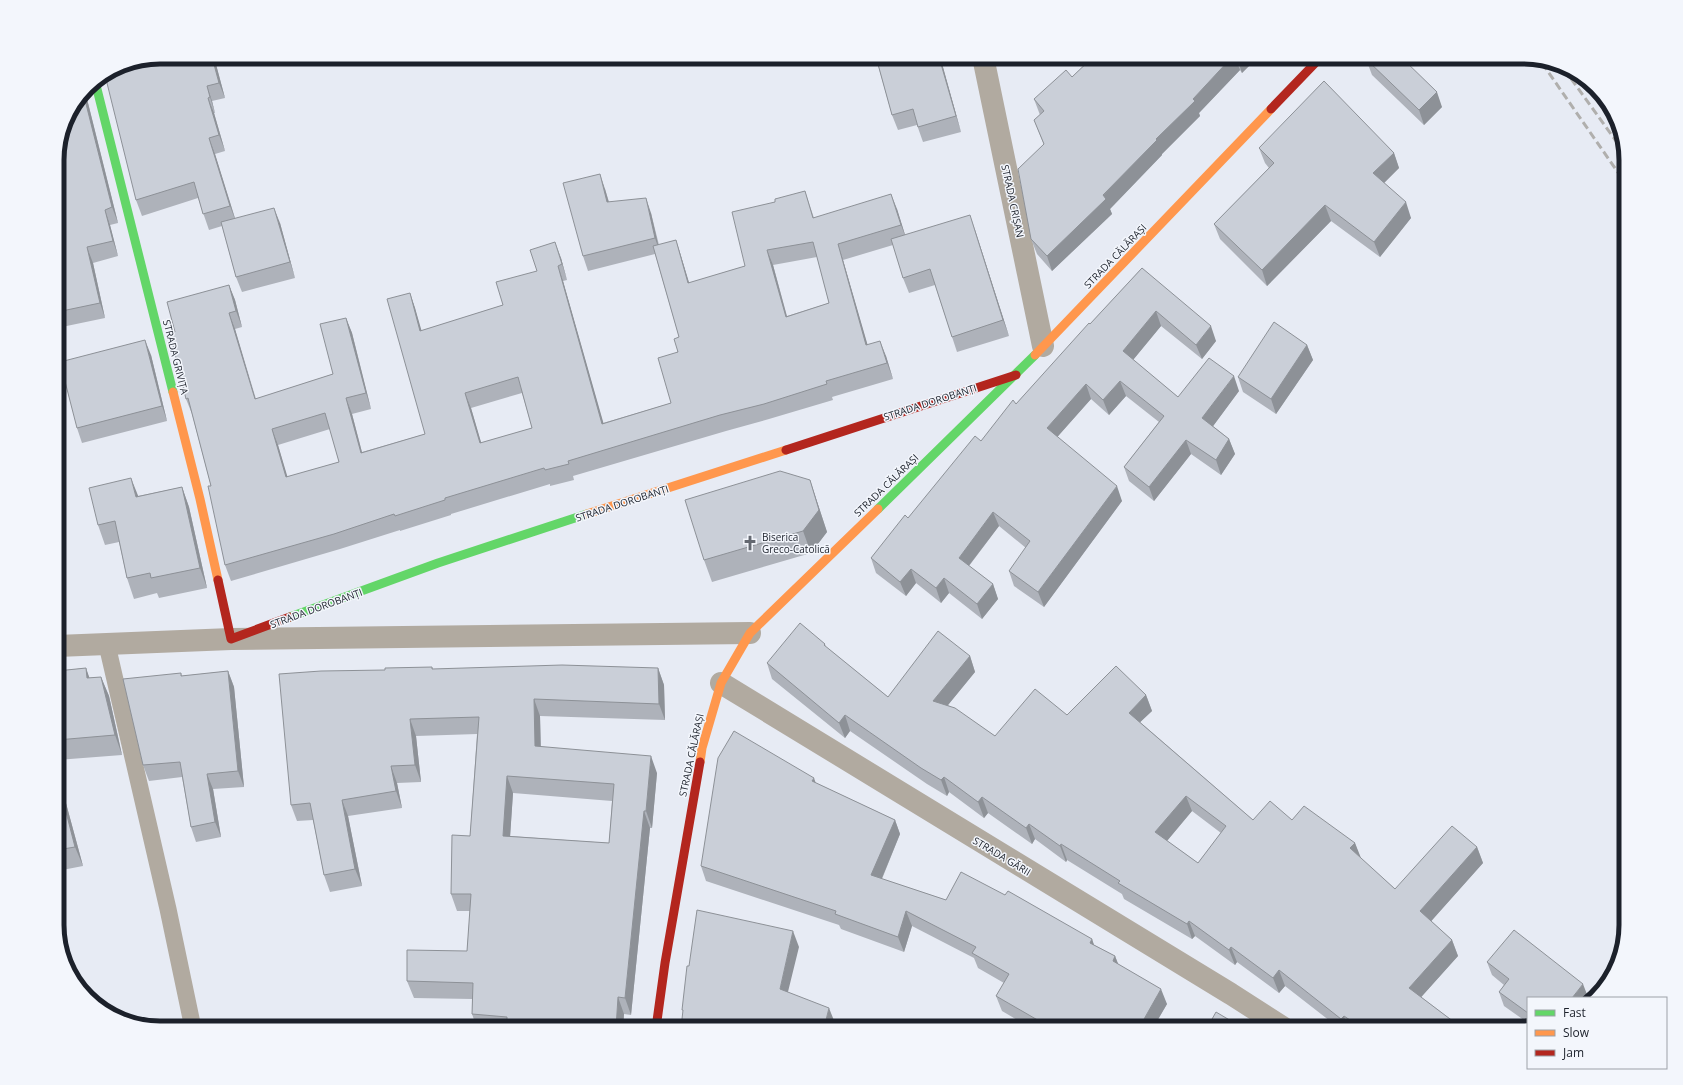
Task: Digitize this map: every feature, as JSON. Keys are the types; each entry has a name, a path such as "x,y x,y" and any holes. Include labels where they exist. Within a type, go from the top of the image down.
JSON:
{"street":[{"name":"STRADA CRIȘAN","path":"984,64 1043,346"},
{"name":"STRADA CĂLĂRAȘI","path":"657,1021 665,963 702,748 721,683 750,633 1016,375 1315,64"},
{"name":"STRADA GRIVIȚA","path":"98,88 200,499 231,639"},
{"name":"STRADA DOROBANȚI","path":"231,639 438,562 1016,375"},
{"name":"STRADA DOROBANȚI","path":"64,646 231,639 750,633"},
{"name":"STRADA GĂRII","path":"721,683 1273,1021"}],"lane":[{"path":"107,644 168,909 192,1021"}],"building":[{"path":"214,64 219,83 207,86 210,97 208,98 219,135 209,138 230,206 203,214 194,182 136,200 106,81 123,71 147,65"},
{"path":"878,64 941,64 956,116 918,127 913,109 892,115"},
{"path":"1086,64 1226,64 1193,99 1195,101 1156,139 1157,140 1103,195 1106,199 1047,256 1031,239 1018,169 1044,144 1034,120 1044,111 1034,99 1066,70 1072,77"},
{"path":"1371,64 1408,64 1437,92 1419,110"},
{"path":"1324,81 1394,153 1373,173 1406,202 1374,242 1325,205 1262,270 1214,224 1274,163 1259,148"},
{"path":"85,100 112,207 105,210 113,241 87,247 100,303 64,311 64,153 71,123"},
{"path":"600,174 607,202 646,198 655,238 583,256 563,183"},
{"path":"805,191 813,218 891,194 901,225 838,244 866,345 880,341 887,363 826,381 827,384 764,404 720,415 568,461 569,464 545,470 544,468 445,498 445,500 395,516 394,514 334,534 225,565 208,486 211,486 188,398 186,399 170,333 175,332 167,302 229,285 236,311 229,313 255,399 333,374 320,324 346,318 366,393 346,398 361,453 425,434 387,299 410,293 420,331 503,305 496,282 537,271 530,250 555,242 562,264 558,266 602,424 671,403 658,358 678,352 674,339 679,337 653,246 676,240 688,283 745,266 732,212 775,202 775,199","holes":["813,242 829,303 786,317 767,250","518,377 532,428 480,443 465,393","325,413 339,462 286,477 272,429"]},
{"path":"274,208 290,262 236,277 221,222"},
{"path":"970,215 1003,320 952,337 930,269 903,278 891,239"},
{"path":"1142,268 1211,326 1196,345 1156,311 1123,351 1178,397 1209,358 1234,376 1202,418 1229,439 1216,460 1186,440 1149,487 1124,467 1164,416 1120,381 1103,400 1086,384 1047,428 1117,486 1038,592 1009,571 1030,541 993,512 959,558 993,584 977,604 944,578 936,588 911,569 900,582 871,558 905,515 908,518 975,436 981,441 1013,400 1016,404 1089,323 1090,324"},
{"path":"1274,322 1307,345 1271,399 1238,377"},
{"path":"145,340 162,406 77,428 64,378 64,361"},
{"path":"780,471 810,480 819,510 803,531 704,560 685,500"},
{"path":"131,478 136,497 182,487 200,568 151,578 150,573 127,578 115,521 98,525 89,488"},
{"path":"800,623 825,644 824,645 888,697 938,631 970,656 933,701 955,708 995,736 1035,689 1067,715 1116,666 1146,695 1129,713 1253,820 1270,801 1292,820 1304,806 1355,843 1350,848 1395,889 1452,826 1477,847 1420,911 1452,940 1409,988 1453,1021 1352,1021 1344,1016 1341,1019 1279,970 1273,978 1231,947 1229,950 1189,921 1187,924 1118,883 1120,881 1061,844 1060,846 1029,824 1026,828 982,797 978,802 944,777 941,780 921,768 845,715 839,723 767,663","holes":["1186,796 1226,826 1198,863 1155,832"]},
{"path":"562,665 658,668 659,704 534,699 535,746 651,756 625,998 618,997 616,1021 507,1021 507,1017 472,1014 473,983 407,981 407,950 467,951 471,894 451,894 452,835 470,836 479,717 410,719 415,765 391,766 396,791 342,800 355,869 324,875 310,803 291,805 279,674 432,667 432,669","holes":["507,776 614,784 609,843 503,836"]},
{"path":"86,668 87,678 101,677 115,735 64,739 64,670"},
{"path":"228,671 238,771 207,774 215,822 191,827 180,762 143,765 123,679 181,673 181,676"},
{"path":"734,731 814,778 812,781 895,820 871,875 946,900 961,872 1005,895 1008,891 1092,939 1090,943 1115,956 1113,961 1161,989 1143,1021 1039,1021 996,996 1009,974 972,953 976,947 906,911 898,937 835,914 836,911 701,866 718,758"},
{"path":"64,804 75,847 64,849"},
{"path":"697,910 793,931 780,989 829,1008 826,1021 682,1021 687,966 689,966"},
{"path":"1514,930 1583,984 1573,997 1527,997 1527,1012 1499,992 1509,979 1487,962"},
{"path":"1216,1012 1231,1021 1211,1021"}],"railway":[{"path":"1544,66 1619,174"},
{"path":"1569,76 1617,143"}],"traffic: fast":[{"path":"97,88 173,392"},
{"path":"878,509 1035,355"},
{"path":"290,617 438,563 587,514"}],"traffic: slow":[{"path":"1035,355 1271,109"},
{"path":"173,392 200,499 218,580"},
{"path":"587,514 786,450"},
{"path":"700,762 702,748 721,683 750,633 878,509"}],"traffic: jam":[{"path":"1271,109 1314,64"},
{"path":"786,450 1016,375"},
{"path":"218,580 231,639 290,617"},
{"path":"657,1021 665,963 700,762"}],"place":[{"name":"Biserica Greco-Catolică","path":"750,543"}]}
